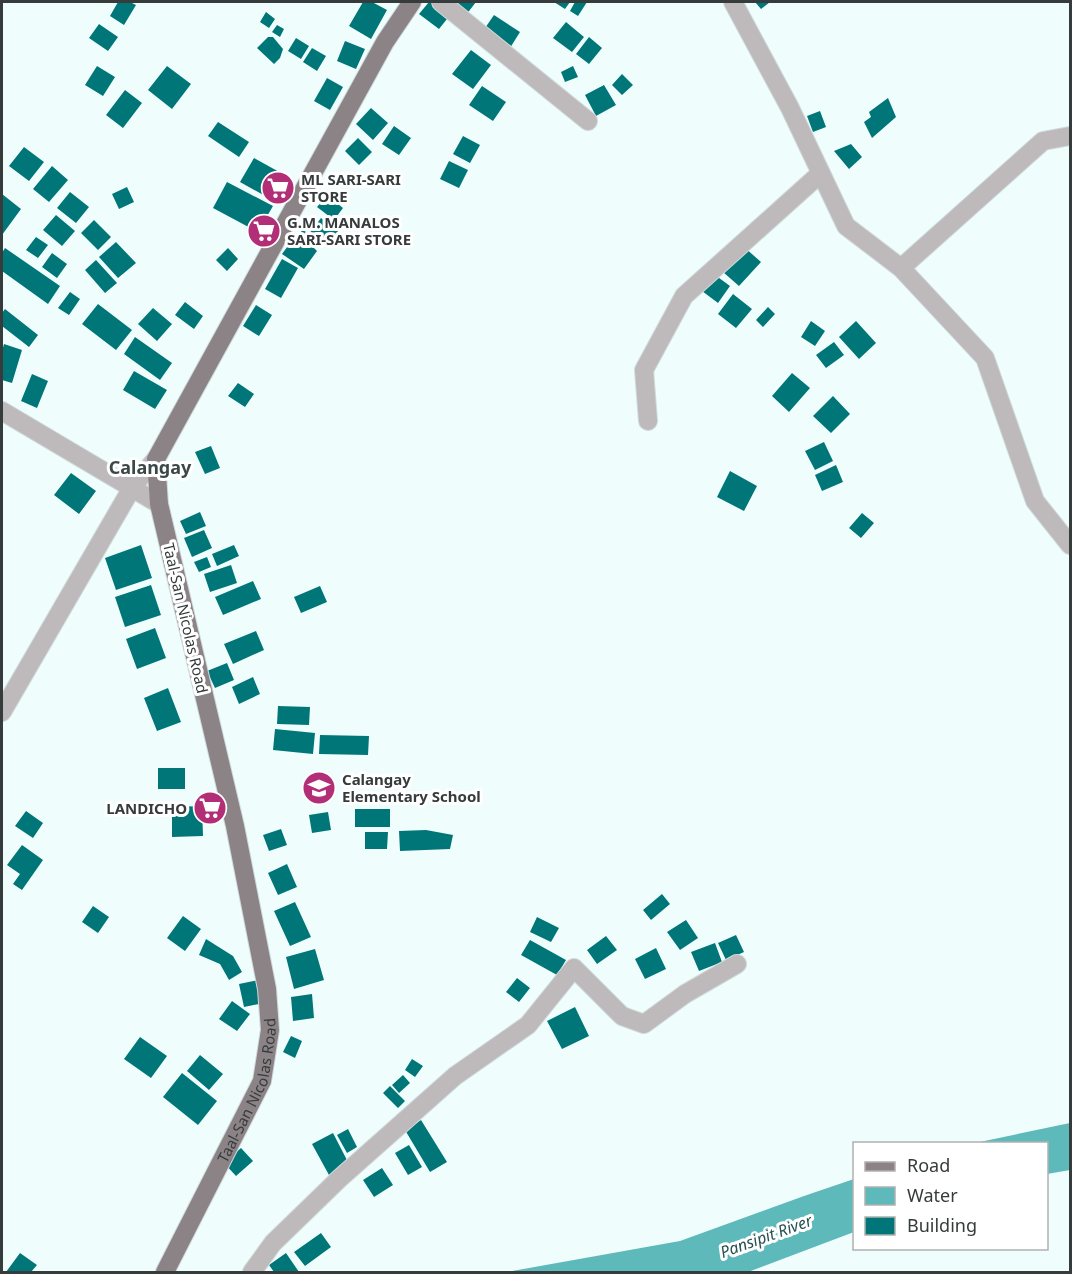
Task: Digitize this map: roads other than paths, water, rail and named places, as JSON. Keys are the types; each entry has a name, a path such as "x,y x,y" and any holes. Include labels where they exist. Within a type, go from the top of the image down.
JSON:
{"main road":[{"path":"156,459 385,42 412,2"},
{"name":"Taal-San Nicolas Road","path":"156,459 159,504 235,825 267,989 270,1030 262,1081 165,1272"}],"street":[{"path":"441,2 588,121"},
{"path":"733,2 790,108 846,226 901,268 985,358 1035,501 1071,545"},
{"path":"901,268 1043,141 1071,136"},
{"path":"648,420 644,370 684,296 821,173"},
{"path":"2,411 133,486 159,504"},
{"path":"2,712 133,486 156,459"},
{"path":"252,1272 273,1244 339,1179 455,1076 528,1025 574,968 622,1016 644,1024 686,994 737,964"}],"water":[{"path":"1070,1123 1070,1170 1048,1174 1048,1142 980,1142"},
{"name":"Pansipit River","path":"853,1179 853,1232 748,1272 506,1272 680,1241"}],"place":[{"name":"ML SARI-SARI STORE","path":"278,188"},
{"name":"G.M. MANALOS SARI-SARI STORE","path":"264,231"},
{"name":"Calangay Elementary School","path":"319,788"},
{"name":"LANDICHO","path":"210,808"}],"district":[{"name":"Calangay","path":"150,467"}]}
